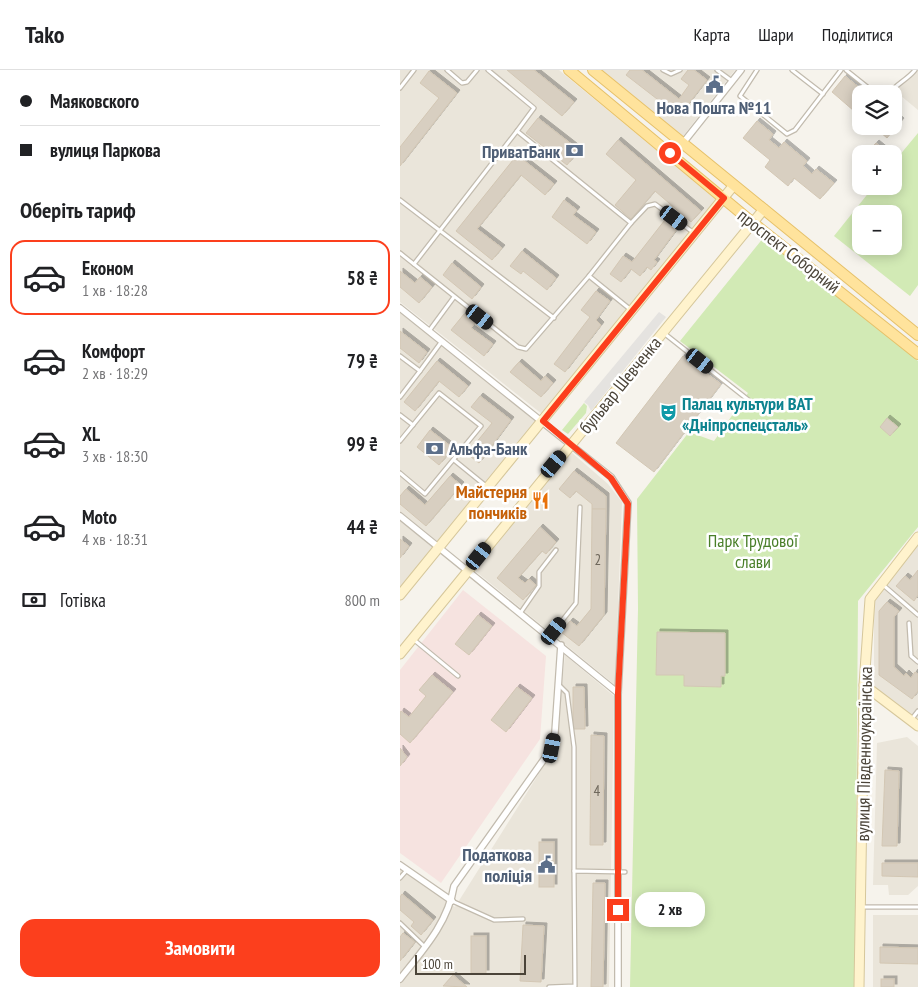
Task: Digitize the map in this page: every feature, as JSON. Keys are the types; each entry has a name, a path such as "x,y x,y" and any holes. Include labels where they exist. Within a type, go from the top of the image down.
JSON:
{"main road":[{"name":"проспект Соборний","path":"569,70 753,223 918,354"},
{"name":"проспект Соборний","path":"593,70 918,335"}],"street":[{"path":"683,143 741,70"},
{"path":"400,595 734,185"},
{"name":"бульвар Шевченка","path":"400,654 764,209"},
{"path":"400,308 543,421 611,478 628,504 618,693 618,987"},
{"path":"400,516 521,612 618,693"},
{"name":"вулиця Південноукраїнська","path":"860,987 864,685 870,599 918,537"},
{"path":"400,979 442,925 452,901 454,886 552,748 555,732 561,646"},
{"path":"864,685 914,723"},
{"path":"400,865 452,901"}],"lane":[{"path":"400,88 414,70"},
{"path":"447,70 460,82 464,82 477,70"},
{"path":"414,264 534,108 488,70"},
{"path":"663,70 671,74 680,70"},
{"path":"717,70 732,81"},
{"path":"757,70 740,96 787,134 795,130 841,70"},
{"path":"792,70 823,94"},
{"path":"846,70 865,85"},
{"path":"897,85 907,80 915,70"},
{"path":"517,131 632,223"},
{"path":"400,200 554,318"},
{"path":"400,253 520,348 530,347 648,206 655,204 694,233"},
{"path":"589,276 631,311"},
{"path":"428,331 454,296"},
{"path":"663,332 756,406"},
{"path":"400,397 442,341"},
{"path":"400,356 420,371"},
{"path":"400,441 439,393 481,426 425,494 400,473"},
{"path":"400,415 413,425"},
{"path":"454,460 489,488"},
{"path":"400,481 404,476"},
{"path":"550,636 576,603 580,507"},
{"path":"521,612 539,586 539,572 556,550"},
{"path":"882,584 918,615"},
{"path":"908,623 911,656 918,662"},
{"path":"413,638 458,676"},
{"path":"549,987 575,986 574,747 567,693 557,684"},
{"path":"914,723 918,711"},
{"path":"400,878 407,870"},
{"path":"574,871 625,872"},
{"path":"452,901 494,920 523,919"},
{"path":"861,907 918,907"},
{"path":"400,923 425,947"}],"shaded area":[{"path":"400,70 559,70 717,200 542,414 400,302"},
{"path":"602,70 735,70 683,136"},
{"path":"914,70 918,70 918,110 902,97 902,85 900,85"},
{"path":"400,312 536,422 439,543 400,512"},
{"path":"659,312 666,317 591,411 584,402"},
{"path":"571,452 608,484 622,502 615,685 474,570"},
{"path":"400,521 434,548 400,589"},
{"path":"918,543 918,721 874,687 874,601"},
{"path":"463,590 546,656 540,739 441,883 400,853 400,670"},
{"path":"565,655 614,696 609,987 400,987 400,867 455,907 555,748"},
{"path":"907,737 918,746 918,886 908,895 889,895 888,885 873,885 877,743"},
{"path":"873,915 918,915 918,987 873,987"}],"green space":[{"path":"918,133 918,285 910,296 858,255 902,255 902,205 859,205 867,195 902,195 902,152"},
{"path":"852,214 852,250 834,236"},
{"name":"Парк Трудової слави","path":"764,237 845,300 918,361 918,527 858,601 855,987 630,987 638,609 637,499 689,432 714,441 748,393 680,341"},
{"path":"584,403 587,406 586,413 568,434 562,430"}],"building":[{"path":"507,70 534,70 574,102 562,116"},
{"path":"630,70 642,70 679,99 689,85 681,79 688,70 694,70 707,80 679,116 626,75"},
{"path":"429,71 457,93 400,166 400,147 439,98 420,83"},
{"path":"845,76 856,85 852,85 852,109 832,92"},
{"path":"538,118 579,150 567,165 526,133"},
{"path":"757,121 773,134 769,140 779,148 784,142 807,161 803,166 812,174 816,169 834,183 820,199 794,178 788,186 765,167 770,160 743,138"},
{"path":"618,140 701,211 691,222 655,191 631,219 615,205 636,180 606,154"},
{"path":"517,155 554,184 545,195 521,175 477,229 502,248 492,260 456,231"},
{"path":"564,200 577,210 573,215 596,232 587,244 552,217"},
{"path":"668,216 680,225 654,260 657,262 651,270 647,267 640,276 631,269 621,282 610,274 623,256 632,262"},
{"path":"522,251 556,278 547,290 523,271 521,274 510,266"},
{"path":"452,263 481,287 472,299 443,275"},
{"path":"400,271 415,283 420,277 432,287 419,303 400,287"},
{"path":"596,291 610,301 596,320 601,325 565,372 554,364 590,317 581,310"},
{"path":"464,314 475,323 471,328 493,344 484,356 451,330"},
{"path":"400,331 427,352 419,363 400,348"},
{"name":"Палац культури ВАТ «Дніпроспецсталь»","path":"683,356 721,384 654,472 616,443"},
{"path":"437,361 468,386 459,397 439,381 415,411 404,402"},
{"path":"519,362 541,381 545,376 553,383 541,397 510,372"},
{"path":"480,396 511,420 479,463 467,454 492,423 471,407"},
{"path":"887,418 898,427 890,436 880,427"},
{"name":"Альфа-Банк","path":"430,430 453,448 439,465 417,447"},
{"path":"574,471 606,496 606,509 592,509 592,504 576,491 570,498 559,489"},
{"path":"450,476 461,485 426,526 400,504 400,496 406,489 425,505"},
{"path":"592,509 606,509 604,615 579,646 561,632 570,621 577,626 591,609"},
{"path":"540,527 556,542 546,554 542,551 518,578 525,583 529,579 536,585 523,600 497,578"},
{"path":"400,539 409,546 400,558"},
{"path":"918,570 918,595 914,601 896,586 905,576 910,580"},
{"path":"887,602 899,611 894,617 894,667 904,676 906,673 911,678 915,672 918,674 918,691 912,699 879,675 879,611"},
{"path":"478,615 492,626 469,655 455,644"},
{"path":"657,632 725,633 725,676 721,676 721,687 684,686 684,675 656,675"},
{"path":"432,675 453,692 410,743 400,734 400,713 401,711 409,717 426,696 419,690"},
{"path":"517,687 532,698 506,732 491,720"},
{"path":"573,687 584,687 585,729 573,729"},
{"path":"591,735 604,736 603,845 590,845"},
{"path":"400,748 407,757 400,766"},
{"path":"885,770 899,771 897,846 882,846"},
{"name":"Податкова поліція","path":"539,842 554,842 554,887 539,887"},
{"path":"882,863 918,863 918,877 882,876"},
{"path":"593,883 605,883 603,987 591,987"},
{"path":"402,894 433,920 421,935 411,926 414,922 400,910 400,897"},
{"path":"523,925 544,926 541,982 520,981"},
{"path":"403,933 415,942 400,961 400,937"},
{"path":"471,936 486,936 486,973 471,973"},
{"path":"880,947 918,948 918,964 880,963"},
{"path":"453,975 467,987 443,986"},
{"path":"881,979 894,979 894,987 881,987"}],"place":[{"name":"Нова Пошта №11","path":"714,84"},
{"name":"ПриватБанк","path":"574,151"},
{"name":"Палац культури ВАТ «Дніпроспецсталь»","path":"668,413"},
{"name":"Альфа-Банк","path":"435,448"},
{"name":"Майстерня пончиків","path":"541,501"},
{"name":"Податкова поліція","path":"546,864"}],"route":[{"path":"618,910 618,693 628,504 611,478 543,421 724,198 670,153"}]}
